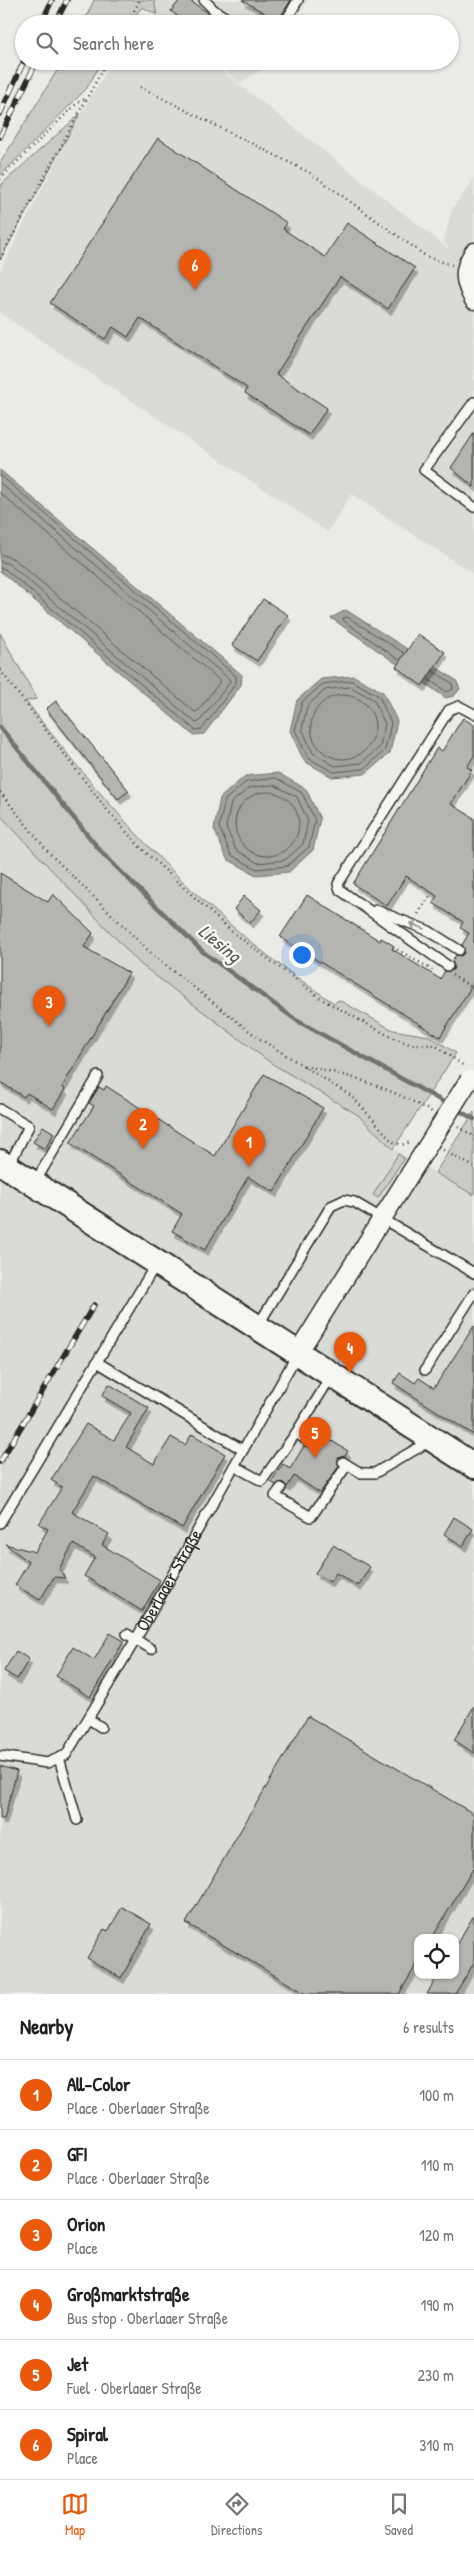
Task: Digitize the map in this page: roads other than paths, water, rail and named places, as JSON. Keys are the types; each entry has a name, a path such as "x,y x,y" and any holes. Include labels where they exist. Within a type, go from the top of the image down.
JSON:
{"main road":[{"path":"4,1165 474,1466"}],"street":[{"path":"471,294 465,269 474,252"},
{"path":"298,1353 472,1074"}],"lane":[{"path":"204,0 222,15"},
{"path":"289,15 298,0"},
{"path":"474,402 424,470 474,507"},
{"path":"448,966 366,906 340,890 339,880 449,710 459,706 474,714"},
{"path":"366,906 429,931 459,950"},
{"path":"33,1184 98,1076"},
{"path":"0,1109 28,1126 4,1165"},
{"path":"257,1327 331,1206 338,1202 350,1200 474,1273"},
{"path":"0,1523 157,1262"},
{"path":"425,1370 474,1293"},
{"name":"Oberlaaer Straße","path":"59,1758 66,1755 89,1719 131,1637 234,1466 298,1353"},
{"path":"97,1362 243,1450"},
{"path":"234,1466 262,1481 296,1433 332,1375"},
{"path":"296,1433 308,1441"},
{"path":"281,1488 275,1496 312,1517 344,1464 361,1473 375,1473 432,1439"},
{"path":"131,1637 151,1649"},
{"path":"89,1719 101,1727"},
{"path":"0,1756 47,1763 59,1758 77,1820"}],"water":[{"path":"0,470 242,675 241,685 204,734 193,735 0,571"},
{"path":"346,610 456,680 460,689 454,696 446,698 331,618"},
{"path":"354,676 383,692 397,721 390,753 365,774 332,777 304,761 290,731 297,700 321,679"},
{"path":"278,773 306,789 320,819 313,850 289,872 256,875 227,859 214,829 220,798 245,776"}],"waterway":[{"name":"Liesing","path":"0,727 103,854 203,952 296,1020 449,1105"},
{"name":"Liesing","path":"456,1109 474,1119"}],"railway":[{"path":"45,15 52,0"},
{"path":"60,15 67,0"},
{"path":"0,114 20,70"},
{"path":"0,137 33,70"},
{"path":"0,1462 94,1305"}],"place":[{"name":"Spiral","path":"195,290"},
{"name":"Orion","path":"49,1027"},
{"name":"GFI","path":"143,1149"},
{"name":"All-Color","path":"249,1167"},
{"name":"Großmarktstraße","path":"350,1373"},
{"name":"Jet","path":"315,1458"}]}
